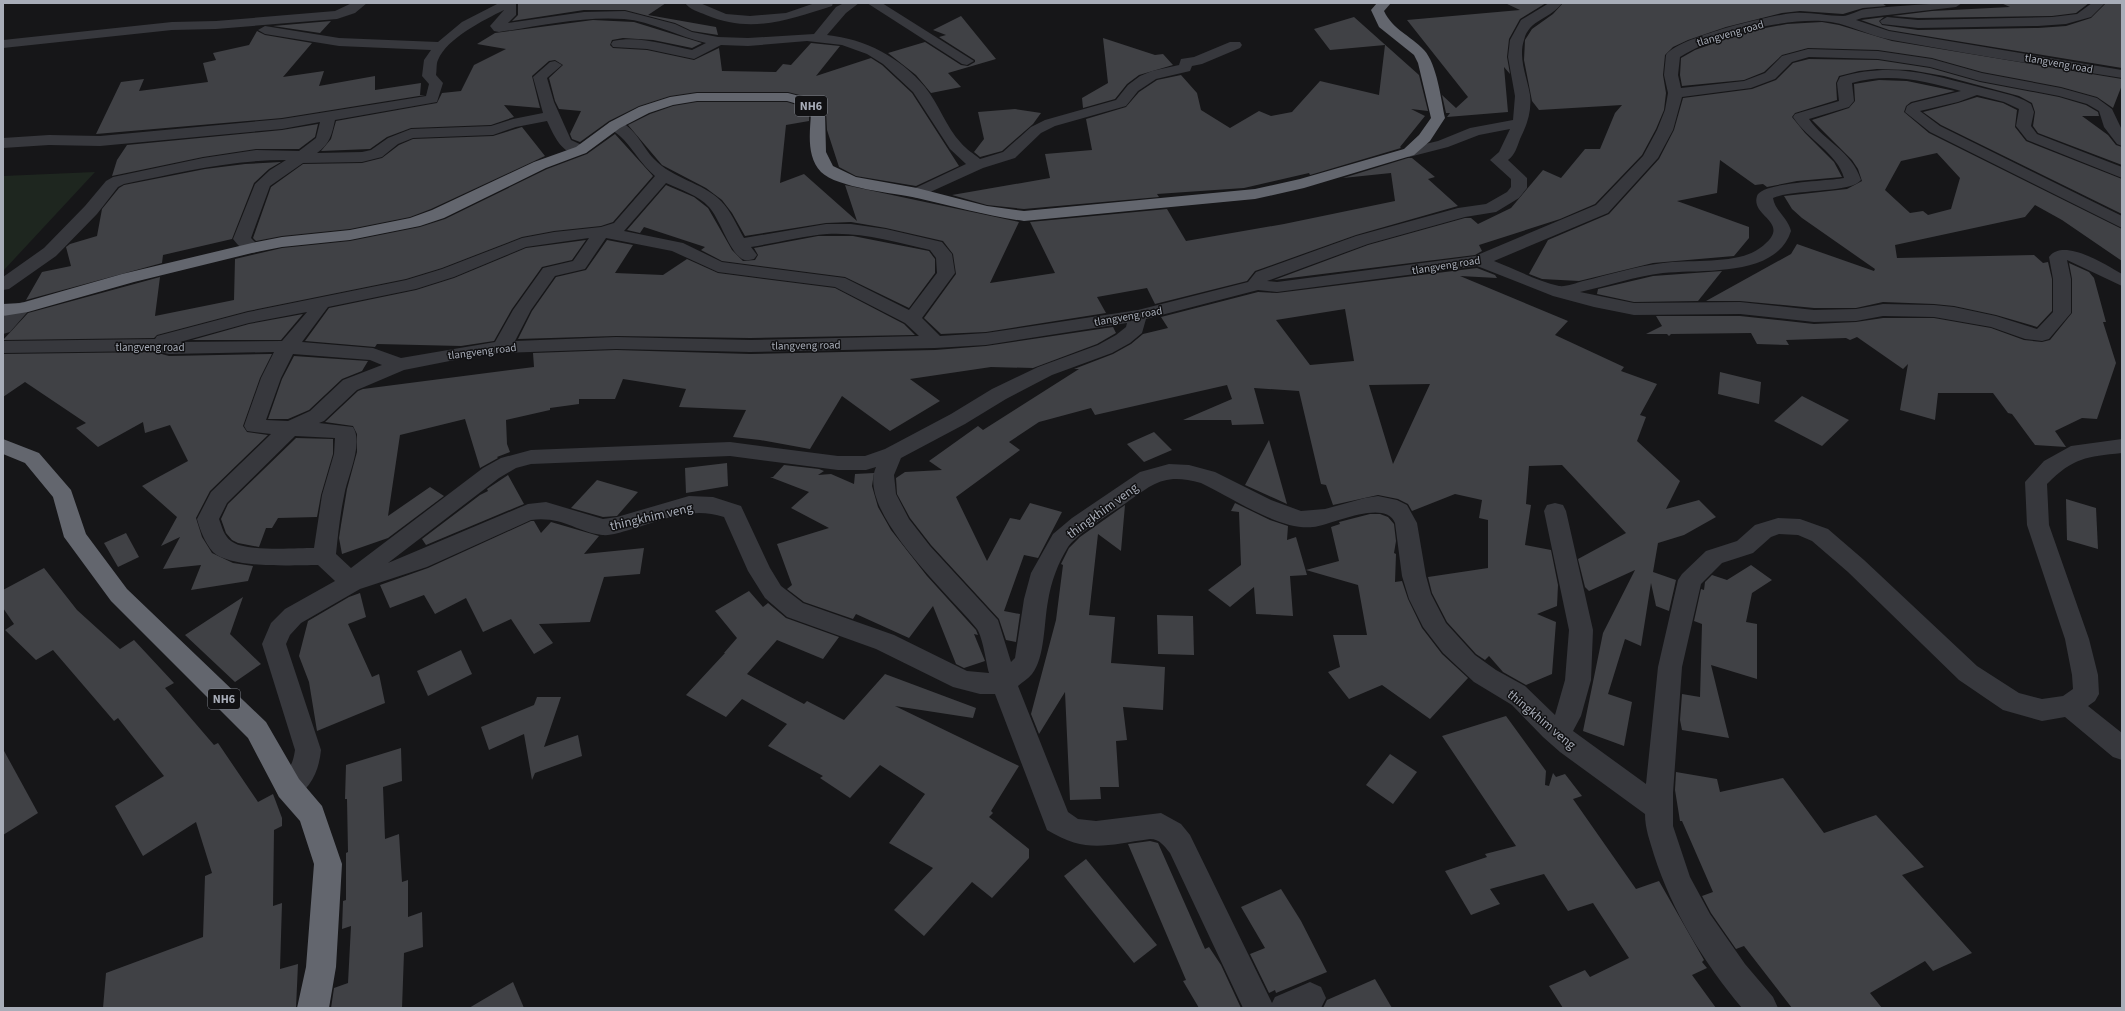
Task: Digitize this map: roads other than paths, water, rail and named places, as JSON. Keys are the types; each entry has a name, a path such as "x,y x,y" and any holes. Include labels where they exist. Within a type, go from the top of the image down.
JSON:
{"highway":[{"name":"NH6","path":"3,310 22,308 128,278 252,248 282,242 350,235 414,222 438,214 540,165 581,150 615,125 644,110 670,101 697,96 788,97 806,102 818,112 818,152 827,169 852,181 917,193 987,211 1016,215 1071,212 1160,202 1255,194 1311,181 1409,152 1425,138 1438,118 1425,63 1419,53 1384,24 1377,10 1385,3"},
{"name":"NH6","path":"3,446 32,458 63,496 75,537 119,595 257,730 289,788 312,815 328,864 322,967 313,1008"}],"street":[{"path":"3,44 172,26 216,25 337,15 350,10 361,3"},
{"path":"692,3 714,15 752,21 788,17 827,3"},
{"path":"818,38 841,10 853,3"},
{"path":"873,3 967,61"},
{"path":"1258,285 1257,281 1262,276 1362,240 1464,212 1490,208 1514,196 1519,188 1518,178 1498,160 1506,154 1520,123 1522,93 1515,63 1517,41 1527,22 1551,11 1556,3"},
{"path":"1852,17 1956,3"},
{"path":"1852,17 1909,25 1993,21 2008,23 2035,22 2081,16 2091,12 2099,3"},
{"path":"3,143 49,140 100,141 282,124 432,99 436,83 429,76 431,58 441,46 455,34 481,17 508,4 511,8 510,13 497,26 498,28 584,16 625,15 670,27 688,35 718,41 748,42 781,38 818,38 844,41 858,45 888,61 919,89 955,146 977,165"},
{"name":"tlangveng road","path":"3,347 154,345 163,348 247,345 373,354 400,365 470,351 502,347 616,343 750,346 935,342 986,339 1138,316 1258,285 1266,287 1284,286 1480,261 1602,210 1650,158 1665,130 1672,110 1675,93 1671,75 1673,55 1692,43 1774,20 1788,18 1852,17 1886,34 2122,74"},
{"path":"216,25 233,28 273,31 339,42 441,46"},
{"path":"618,44 647,45 694,55 718,41"},
{"path":"917,193 977,165 1009,155 1036,130 1070,116 1121,103 1127,98 1131,90 1152,74 1185,68 1186,62 1197,61 1235,45"},
{"path":"1675,93 1746,85 1770,76 1788,59 1799,55 1821,52 1878,55 1932,63 1980,77 2092,100 2105,109 2112,127 2122,140"},
{"path":"555,65 540,77 552,116 565,143 581,150"},
{"path":"2091,69 2122,85"},
{"path":"1559,292 1662,268 1746,262 1766,252 1780,237 1783,231 1781,224 1766,206 1765,196 1776,191 1847,183 1853,180 1852,174 1844,162 1809,129 1800,117 1844,104 1847,101 1847,93 1844,84 1845,80 1866,74 1892,75 1944,82 2012,100 2026,107 2027,114 2023,124 2024,130 2032,137 2122,173"},
{"path":"1976,91 1953,99 1917,106 1912,109 1912,112 1935,129 2122,223"},
{"path":"3,285 50,252 91,210 112,184 119,180 203,163 256,155 295,155 299,158 362,157 376,154 393,141 411,134 493,130 513,123 552,116"},
{"path":"252,248 242,239 262,184 319,145 324,138 328,117"},
{"path":"1409,152 1443,144 1475,131 1520,123"},
{"path":"615,125 629,136 648,162 664,176 701,193 716,205 739,244 764,273"},
{"path":"154,345 170,338 248,318 410,285 448,273 522,243 554,237 602,232 620,227 664,176"},
{"path":"739,244 826,229 851,229 886,234 936,246 942,249 944,254 946,273 912,319"},
{"path":"602,232 677,247 718,267 839,282 866,294 912,319 935,342"},
{"path":"502,347 522,310 549,272 579,265 602,232"},
{"path":"1480,261 1559,292 1606,305 1634,309 1740,308 1782,311 1814,316 1856,314 1883,310 1934,311 1954,313 1996,322 2018,331 2037,336 2044,332 2062,313 2062,279 2058,257 2062,254 2079,258 2122,281"},
{"path":"322,303 306,326 286,348 271,378 254,426 346,432 345,454 333,495 324,556 333,567 353,582"},
{"path":"3,305 22,308"},
{"path":"3,328 22,308"},
{"path":"289,788 300,778 307,766 308,750 274,644 280,630 293,616 353,582 361,572 376,560 492,473 520,459 531,457 730,449 786,455 838,463 866,463 892,454 958,419 999,394 1045,371 1105,349 1123,339 1134,329 1138,316"},
{"path":"324,556 239,554 223,547 212,532 208,519 219,498 289,429 317,416 350,385 400,365"},
{"path":"1762,1008 1734,976 1700,924 1677,882 1659,826 1659,808 1670,666 1690,580 1714,557 1745,547 1763,531 1778,526 1800,527 1820,535 1856,566 1968,673 2012,702 2042,710 2069,706 2086,694 2084,675 2077,639 2038,525 2036,482 2052,466 2078,451 2122,446"},
{"path":"892,454 883,475 885,494 900,524 922,552 986,621 1004,683 1057,821 1074,831 1096,834 1150,826 1161,826 1171,833 1180,844 1259,1008"},
{"name":"thingkhim veng","path":"353,582 370,578 420,560 528,512 546,510 603,527 617,525 689,504 713,505 733,512 760,571 773,592 795,610 885,642 962,680 980,684 1004,683 1023,667 1027,658 1043,574 1061,540 1080,524 1148,477 1160,472 1206,476 1280,514 1303,519 1387,504 1400,511 1406,523 1414,577 1427,612 1452,646 1483,675 1516,694 1557,733 1659,808"},
{"path":"1555,511 1581,630 1578,680 1568,716 1557,733"},
{"path":"2069,706 2122,749"}]}
